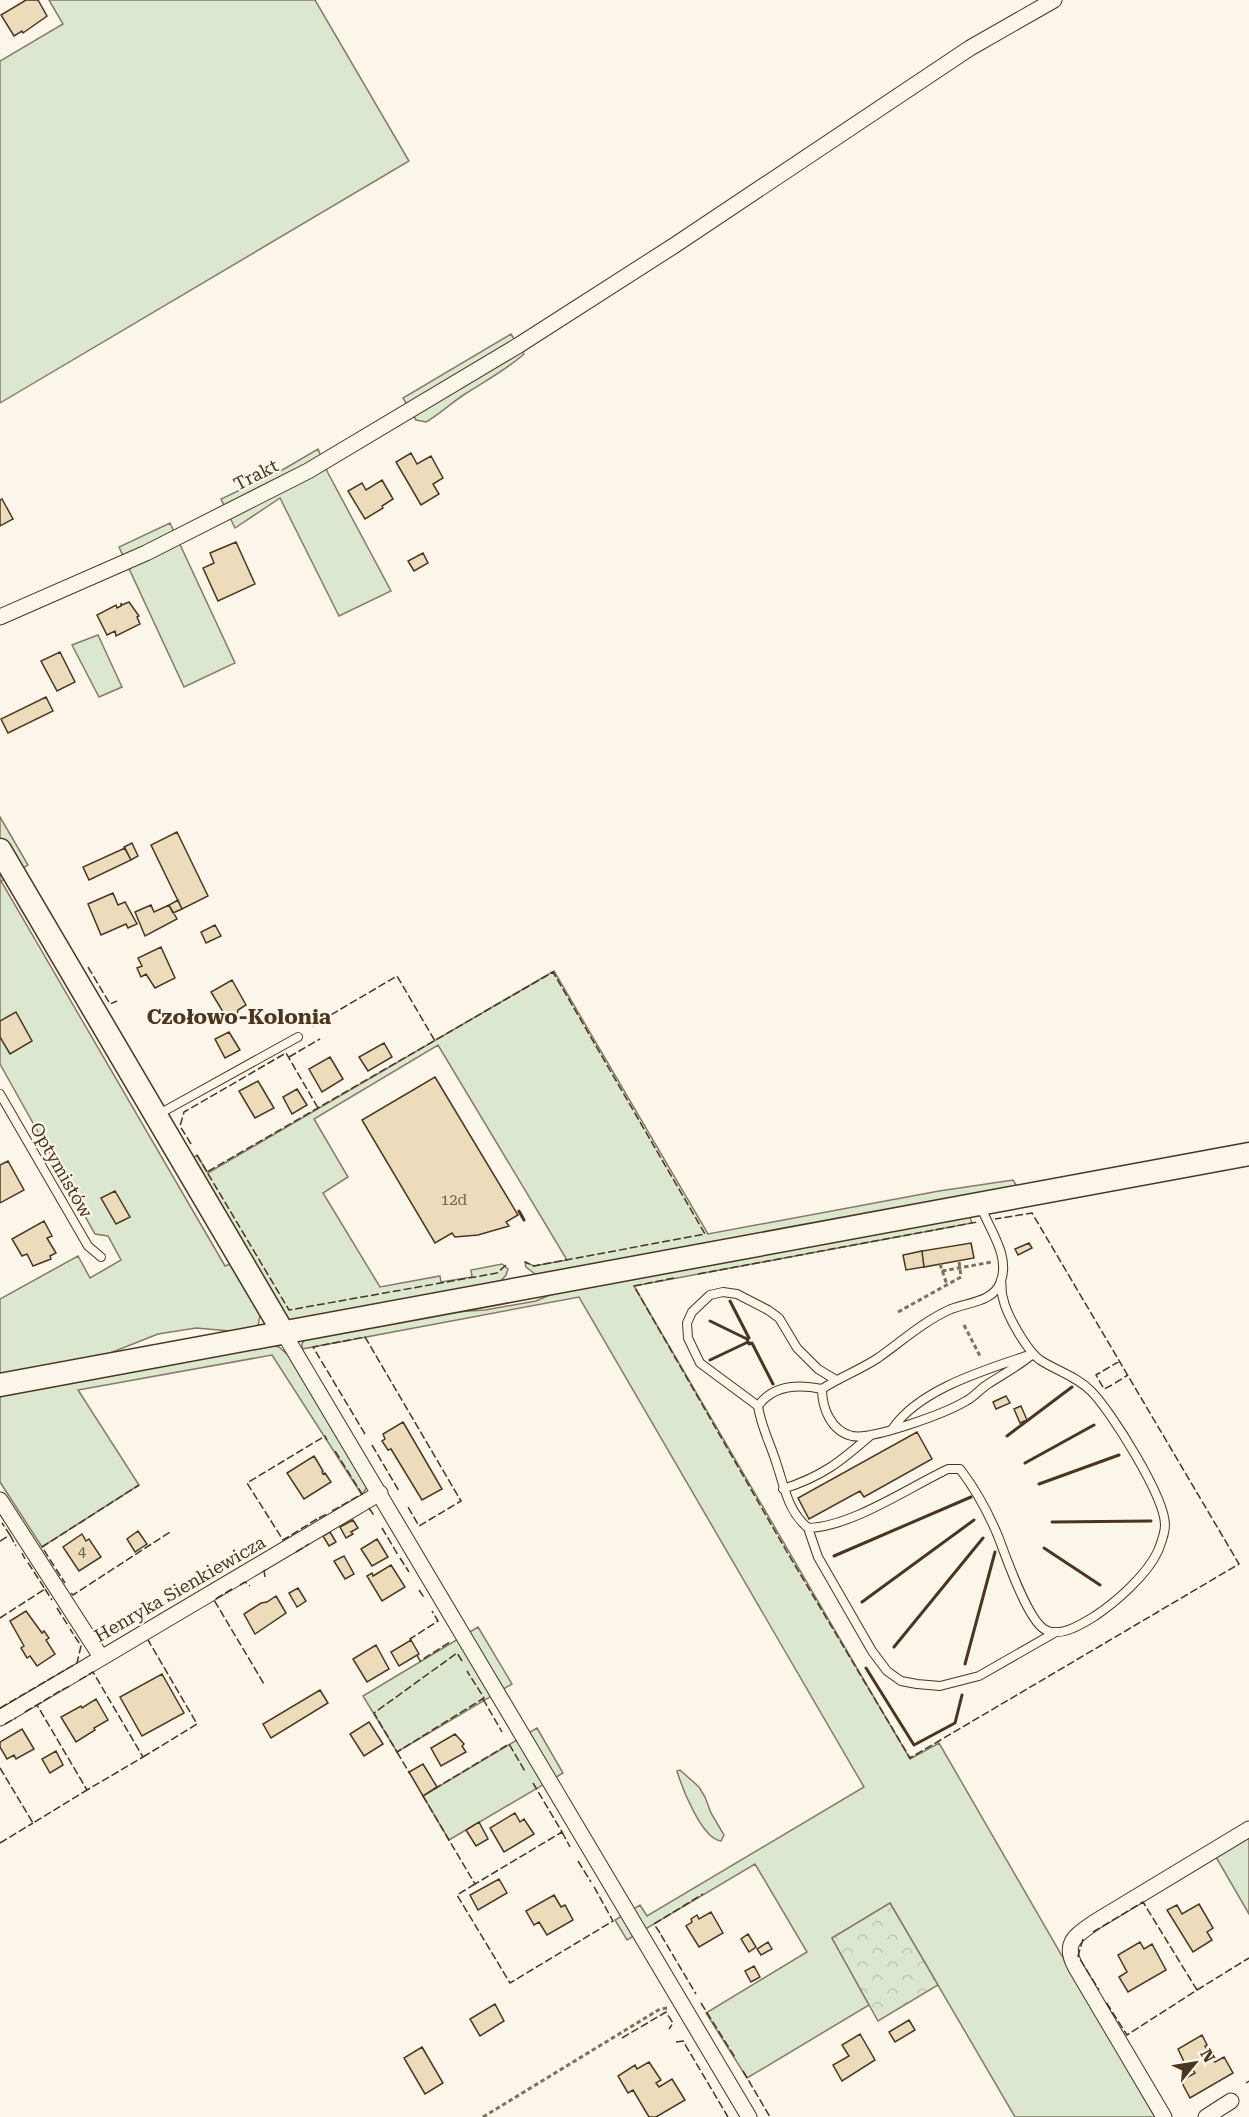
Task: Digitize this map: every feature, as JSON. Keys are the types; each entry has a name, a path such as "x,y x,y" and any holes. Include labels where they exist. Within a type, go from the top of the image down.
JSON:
{"main road":[{"path":"0,850 283,1332"},
{"path":"0,1385 1249,1154"}],"street":[{"name":"Trakt","path":"0,617 147,552 308,471 519,345 675,245 970,48 1054,0"},
{"path":"283,1332 749,2117"},
{"name":"Henryka Sienkiewicza","path":"0,1718 380,1493"},
{"path":"0,1500 101,1657"},
{"path":"1164,2117 1070,1958 1069,1950 1072,1941 1079,1933 1095,1922 1249,1829"},
{"path":"1206,2117 1232,2101"}],"lane":[{"path":"155,1116 298,1037"},
{"name":"Optymistów","path":"0,1094 88,1246 101,1257"},
{"path":"808,1528 821,1528 848,1520 948,1469 960,1469 979,1497 1036,1620 1045,1630 1056,1632 1069,1630 1105,1609 1155,1558 1162,1542 1165,1524 1159,1500 1120,1430 1090,1390 1070,1375 1033,1354 1008,1312 1003,1298 1002,1261 999,1246 979,1203"},
{"path":"1001,1280 993,1293 978,1301 951,1309 906,1336 878,1358 822,1389 794,1387 777,1389 765,1397 758,1406 759,1416 783,1489 799,1520 808,1528 818,1557 872,1651 887,1671 901,1681 940,1686 980,1676 1056,1632"},
{"path":"758,1406 700,1363 688,1338 687,1323 692,1312 710,1295 723,1292 736,1294 768,1310 779,1318 797,1348 818,1369 836,1380"},
{"path":"892,1428 900,1417 933,1394 986,1370 1033,1354"},
{"path":"822,1389 822,1402 826,1414 837,1428 852,1436 872,1435 939,1415 968,1400 987,1385 1014,1370 1033,1354"},
{"path":"783,1489 807,1481 838,1464 872,1435"}],"path":[{"path":"898,1312 961,1277 959,1261"},
{"path":"942,1271 1002,1261"},
{"path":"940,1264 947,1286"},
{"path":"964,1325 986,1370"},
{"path":"483,2117 660,2009 681,2004"}],"green space":[{"path":"49,0 315,0 409,161 0,403 0,61 63,24"},
{"path":"511,334 524,354 436,416 426,422 416,420 403,398"},
{"path":"318,449 328,473 391,591 339,616 280,498 235,528 221,499 284,469"},
{"path":"170,523 235,663 184,687 119,547"},
{"path":"98,635 122,687 99,697 72,645"},
{"path":"0,817 28,865 1,881 225,1266 233,1263 260,1314 258,1327 242,1332 196,1328 158,1334 100,1357 0,1377 0,1299 78,1256 90,1278 121,1260 108,1236 95,1234 0,1064"},
{"path":"554,971 708,1234 939,1191 1013,1180 1018,1188 548,1275 535,1274 526,1267 525,1262 534,1266 567,1260 438,1045 314,1119 348,1177 323,1193 380,1287 440,1276 441,1282 472,1277 471,1270 502,1264 508,1269 506,1275 500,1282 297,1322 287,1320 193,1158 197,1155 208,1173"},
{"path":"970,1217 972,1223 634,1286 910,1759 939,1743 1155,2117 1015,2117 890,1903 832,1938 869,2005 747,2078 706,2013 807,1952 755,1864 627,1940 615,1920 640,1905 647,1916 864,1787 579,1297 302,1349 306,1337 422,1314 485,1310 536,1301 566,1288"},
{"path":"267,1344 279,1347 288,1355 367,1487 362,1495 272,1355 78,1390 139,1485 42,1547 0,1482 0,1393"},
{"path":"478,1627 512,1684 397,1752 363,1696"},
{"path":"537,1728 563,1773 449,1840 423,1796"},
{"path":"680,1770 699,1787 705,1797 724,1835 721,1841 707,1832 694,1812 677,1771"},
{"path":"1249,1823 1249,1914 1216,1857"},
{"path":"890,1903 938,1985 878,2021 832,1938"}],"building":[{"path":"26,0 38,0 47,16 23,33 22,31 14,36 1,15"},
{"path":"411,453 417,464 431,456 443,478 433,484 439,494 421,505 396,462"},
{"path":"382,480 393,499 365,519 348,491 362,483 366,490"},
{"path":"2,499 13,519 0,526 0,500"},
{"path":"236,542 255,584 218,601 203,568 214,563 210,553"},
{"path":"423,553 428,563 414,571 408,561"},
{"path":"129,602 139,616 137,617 140,624 116,636 115,631 107,635 97,615 116,605 117,608 121,606 121,603 122,605"},
{"path":"60,652 75,682 57,691 41,661"},
{"path":"46,697 53,711 8,733 1,719"},
{"path":"177,832 208,896 182,909 151,845"},
{"path":"132,843 138,856 131,860 124,847"},
{"path":"125,848 131,860 89,880 83,867"},
{"path":"113,893 118,905 125,902 137,924 128,928 126,924 101,935 88,904"},
{"path":"178,900 182,909 173,913 169,905"},
{"path":"151,905 154,912 169,905 177,919 145,936 135,912"},
{"path":"215,925 221,936 206,943 201,932"},
{"path":"161,947 175,978 155,988 146,974 141,977 137,968 142,966 138,958"},
{"path":"232,980 246,1005 238,1010 237,1014 226,1017 211,992"},
{"path":"16,1012 32,1041 10,1054 0,1037 0,1021"},
{"path":"229,1032 240,1050 225,1058 215,1039"},
{"path":"384,1043 392,1057 368,1071 359,1057"},
{"path":"330,1057 343,1079 322,1092 309,1069"},
{"path":"435,1077 518,1215 506,1222 509,1226 478,1235 455,1237 452,1233 435,1243 362,1120"},
{"path":"258,1081 274,1108 255,1118 239,1091"},
{"path":"297,1089 307,1105 292,1114 283,1097"},
{"path":"8,1161 24,1190 0,1203 0,1165"},
{"path":"115,1191 130,1217 116,1224 101,1198"},
{"path":"44,1221 52,1236 47,1238 56,1253 50,1256 51,1259 33,1266 27,1254 22,1256 12,1239"},
{"path":"971,1243 974,1258 924,1267 922,1251"},
{"path":"1029,1243 1032,1248 1018,1255 1015,1249"},
{"path":"922,1251 924,1267 906,1270 903,1255"},
{"path":"1006,1396 1010,1403 996,1409 993,1402"},
{"path":"1021,1406 1027,1420 1020,1423 1014,1409"},
{"path":"403,1422 442,1489 422,1500 391,1449 388,1450 382,1441 385,1439 383,1434"},
{"path":"917,1432 932,1459 864,1497 860,1491 809,1519 798,1498"},
{"path":"314,1456 323,1474 325,1473 331,1482 304,1499 287,1473"},
{"path":"353,1520 358,1528 346,1538 340,1527"},
{"path":"138,1531 147,1544 135,1552 127,1539"},
{"path":"330,1532 336,1542 329,1546 323,1536"},
{"path":"82,1534 86,1541 89,1539 101,1557 79,1571 63,1547"},
{"path":"377,1539 388,1557 372,1566 361,1549"},
{"path":"344,1556 354,1574 345,1579 334,1561"},
{"path":"391,1565 405,1587 382,1601 367,1576 372,1573 373,1576"},
{"path":"298,1588 306,1601 297,1607 289,1593"},
{"path":"276,1596 286,1613 255,1634 244,1614"},
{"path":"26,1611 42,1633 44,1631 49,1638 46,1640 55,1654 37,1666 30,1656 27,1658 21,1648 24,1646 10,1621"},
{"path":"411,1640 419,1654 399,1666 391,1652"},
{"path":"376,1645 389,1669 367,1682 353,1659"},
{"path":"162,1674 184,1713 142,1736 120,1697"},
{"path":"320,1690 328,1703 271,1738 263,1724"},
{"path":"96,1699 108,1720 76,1742 61,1717"},
{"path":"369,1722 383,1744 364,1756 350,1734"},
{"path":"22,1729 34,1749 16,1759 14,1755 7,1759 0,1747 0,1742"},
{"path":"455,1734 464,1744 462,1746 466,1752 441,1766 431,1748"},
{"path":"56,1751 63,1765 50,1773 42,1759"},
{"path":"423,1764 437,1787 423,1796 409,1772"},
{"path":"515,1813 520,1822 524,1819 534,1834 504,1852 490,1828"},
{"path":"479,1822 488,1839 476,1846 466,1830"},
{"path":"499,1879 507,1893 478,1910 470,1895"},
{"path":"554,1895 561,1907 565,1905 573,1920 547,1935 539,1922 534,1925 526,1911"},
{"path":"1199,1904 1213,1928 1207,1932 1212,1940 1193,1952 1167,1910 1177,1905 1182,1914"},
{"path":"711,1912 723,1933 699,1947 686,1926 697,1915 699,1919"},
{"path":"748,1934 756,1947 749,1952 741,1939"},
{"path":"768,1942 772,1949 761,1955 757,1949"},
{"path":"1140,1942 1144,1949 1152,1944 1166,1970 1128,1992 1119,1977 1127,1972 1118,1955"},
{"path":"754,1966 760,1977 751,1982 745,1971"},
{"path":"495,2004 504,2021 480,2036 470,2019"},
{"path":"909,2020 915,2030 895,2042 889,2032"},
{"path":"860,2034 875,2060 842,2081 833,2065 849,2056 842,2045"},
{"path":"1202,2035 1207,2045 1205,2046 1215,2062 1224,2057 1233,2073 1190,2098 1181,2081 1195,2073 1190,2066 1187,2068 1178,2049"},
{"path":"422,2047 443,2083 425,2094 404,2058"},
{"path":"649,2062 661,2080 656,2083 659,2087 672,2079 685,2100 656,2117 649,2117 633,2090 628,2093 618,2076 635,2065 637,2069"}],"fence":[{"path":"88,967 110,1004 117,1001"},
{"path":"506,1265 497,1273 289,1310 207,1172 553,972 705,1234 534,1266 525,1262"},
{"path":"312,1026 397,976 435,1041"},
{"path":"289,1057 320,1039"},
{"path":"191,1144 180,1126 184,1112 286,1053 318,1108"},
{"path":"197,1155 207,1172"},
{"path":"674,1278 634,1286 787,1552 910,1758 1239,1564 1032,1213 995,1219"},
{"path":"698,1274 977,1222"},
{"path":"365,1434 313,1347 365,1337 461,1501 419,1526 408,1507"},
{"path":"1112,1385 1104,1389 1096,1375 1120,1361"},
{"path":"1115,1383 1128,1375"},
{"path":"317,1519 283,1540 247,1483 325,1436 327,1440"},
{"path":"372,1445 399,1491"},
{"path":"332,1511 362,1494 335,1451"},
{"path":"54,1566 42,1547 139,1485"},
{"path":"369,1508 375,1517"},
{"path":"319,1518 329,1513"},
{"path":"0,1541 10,1535 2,1523"},
{"path":"382,1528 398,1555"},
{"path":"71,1593 73,1595 170,1532"},
{"path":"10,1535 16,1546"},
{"path":"296,1552 309,1544"},
{"path":"22,1553 25,1559"},
{"path":"400,1558 409,1572"},
{"path":"0,1618 45,1589 27,1561"},
{"path":"56,1569 65,1583"},
{"path":"265,1577 264,1571 267,1569"},
{"path":"240,1585 245,1582 250,1586"},
{"path":"45,1589 52,1600"},
{"path":"232,1589 214,1600 264,1684"},
{"path":"419,1590 425,1599"},
{"path":"57,1608 69,1627"},
{"path":"411,1640 438,1621 432,1611"},
{"path":"0,1708 77,1663 81,1646 70,1629"},
{"path":"143,1757 197,1724 148,1640"},
{"path":"417,1655 420,1661 450,1642"},
{"path":"462,1661 457,1653 374,1713 397,1752 484,1698 467,1671"},
{"path":"60,1691 37,1705 87,1790 143,1757 93,1672 78,1681"},
{"path":"62,1690 70,1686"},
{"path":"483,1699 502,1732"},
{"path":"25,1712 37,1705"},
{"path":"5,1724 16,1718"},
{"path":"434,1789 509,1744 526,1773"},
{"path":"397,1752 410,1774"},
{"path":"0,1768 33,1823 87,1790"},
{"path":"423,1796 475,1884 562,1832 533,1783"},
{"path":"0,1843 33,1823"},
{"path":"562,1832 570,1847"},
{"path":"578,1861 591,1882"},
{"path":"475,1884 457,1895 510,1983 613,1921 593,1885"},
{"path":"660,1933 654,1924 703,1894"},
{"path":"1093,1932 1143,1902 1197,1990 1127,2035 1106,2002"},
{"path":"661,1935 696,1994"},
{"path":"1083,1939 1078,1956 1099,1990"},
{"path":"1197,1990 1249,1958"},
{"path":"701,2003 736,2059"},
{"path":"622,2038 666,2012 673,2023 669,2029"},
{"path":"676,2042 683,2041 728,2117"},
{"path":"743,2071 770,2117"}],"wall":[{"path":"519,1211 524,1220"},
{"path":"730,1301 749,1338 747,1339 749,1344 752,1343 773,1384"},
{"path":"710,1321 747,1339"},
{"path":"710,1360 748,1342"},
{"path":"1007,1436 1072,1387"},
{"path":"1025,1463 1094,1425"},
{"path":"1039,1484 1119,1455"},
{"path":"834,1556 971,1497"},
{"path":"862,1602 974,1520"},
{"path":"1052,1522 1151,1521"},
{"path":"894,1647 983,1538"},
{"path":"1044,1548 1100,1585"},
{"path":"965,1664 995,1552"},
{"path":"866,1668 914,1745 955,1723 962,1695"}],"district":[{"name":"Czołowo-Kolonia","path":"239,1017"}]}
